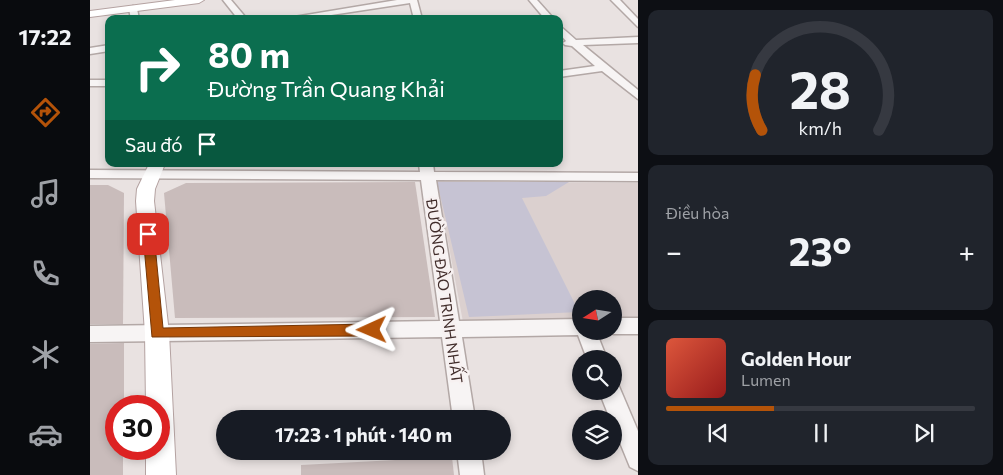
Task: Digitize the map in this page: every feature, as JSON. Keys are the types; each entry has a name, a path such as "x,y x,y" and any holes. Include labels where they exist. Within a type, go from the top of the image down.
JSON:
{"main road":[{"path":"90,9 199,0"},
{"path":"90,14 134,14 162,2"},
{"path":"162,2 168,15"},
{"path":"154,169 146,189 146,201 157,333 162,475"}],"street":[{"path":"227,0 240,15"},
{"path":"334,0 345,10"},
{"path":"312,15 413,0 417,15"},
{"path":"532,0 546,15"},
{"path":"615,0 638,24"},
{"path":"563,32 638,96"},
{"path":"563,43 638,40"},
{"path":"90,51 105,49"},
{"path":"563,73 603,68"},
{"path":"90,83 105,83"},
{"path":"90,174 154,169 427,170 638,177"},
{"name":"ĐƯỜNG ĐÀO TRINH NHẤT","path":"427,170 463,410"},
{"path":"622,326 638,326"},
{"path":"90,334 572,327"},
{"path":"614,400 638,459"},
{"path":"470,460 472,475"}],"shaded area":[{"path":"437,182 638,183 638,319 622,320 622,290 572,290 572,320 463,322"},
{"path":"437,182 569,182 546,196 522,198 572,298 572,312 469,317"}],"building":[{"path":"415,182 435,317 175,318 164,193 186,183"},
{"path":"90,185 108,185 124,193 123,324 90,324"},
{"path":"124,343 124,395 105,395 105,460 123,460 123,475 90,475 90,344"},
{"path":"395,460 452,460 454,475 301,475 301,465"}],"route":[{"path":"148,234 157,333 372,330"}]}
